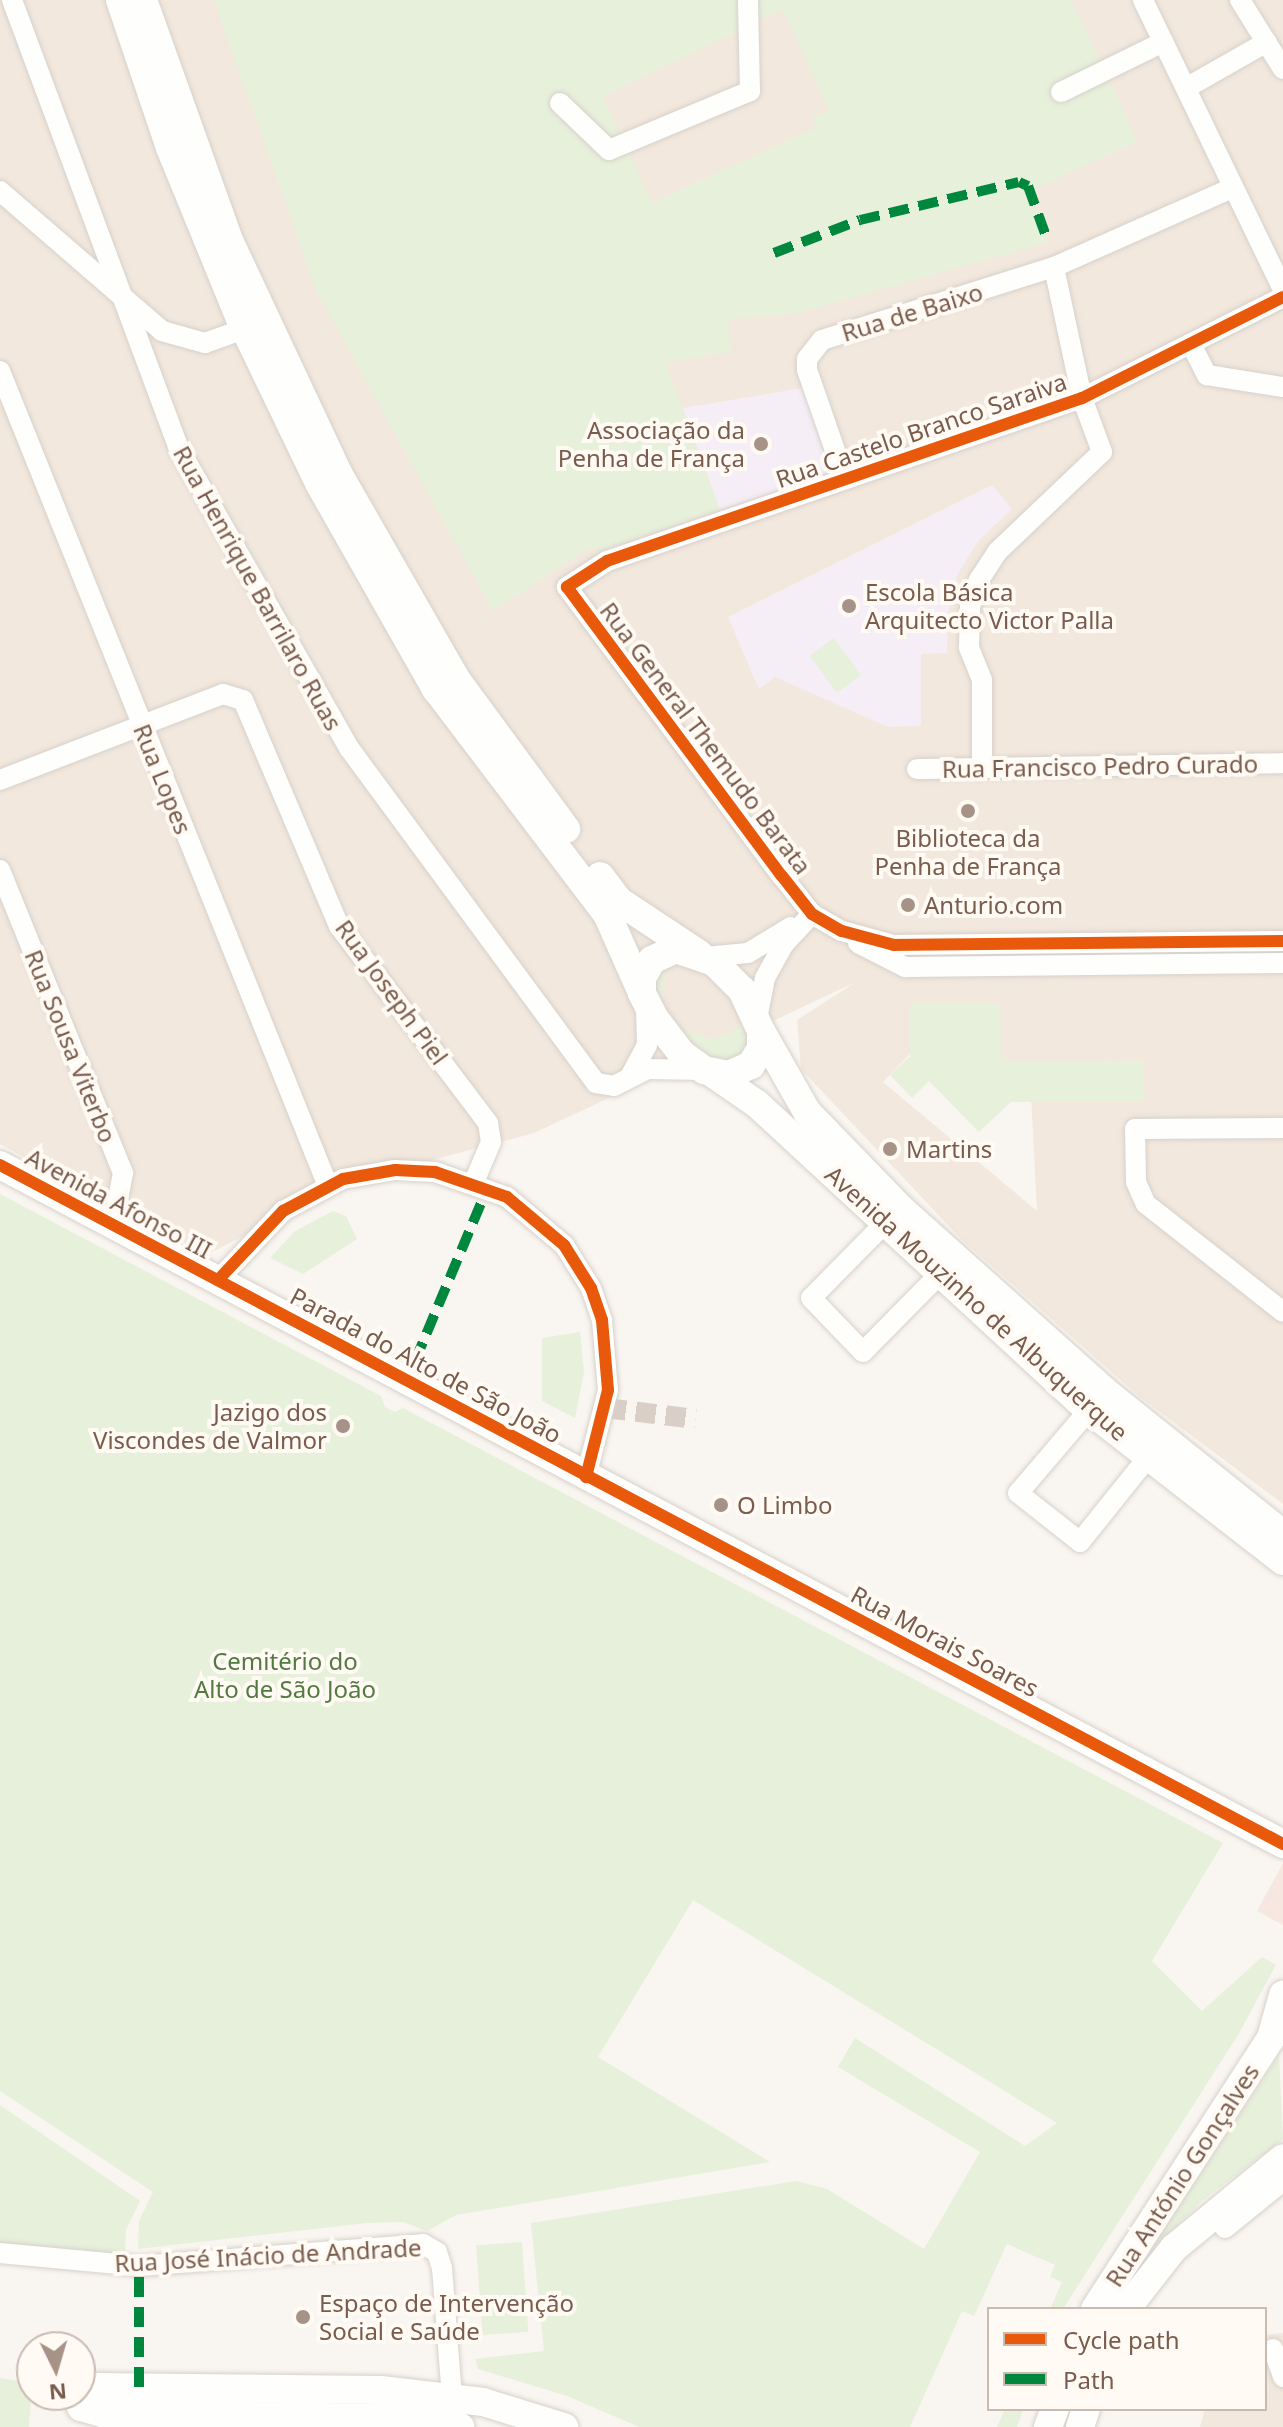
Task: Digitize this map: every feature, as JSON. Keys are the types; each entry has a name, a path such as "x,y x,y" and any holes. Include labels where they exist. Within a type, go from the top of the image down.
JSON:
{"main road":[{"path":"120,0 170,148 244,329 320,485 436,689 607,914 644,997 674,1045 708,1071 729,1075 751,1065 761,1048 759,1025 733,979 619,901 456,679 338,473 259,311 190,140 143,0"},
{"path":"644,997 642,978 656,956 676,949 702,955"},
{"name":"Avenida Mouzinho de Albuquerque","path":"759,1025 807,1112 895,1216 947,1268 1283,1561"},
{"name":"Avenida Mouzinho de Albuquerque","path":"708,1071 757,1104 895,1216"},
{"name":"Avenida Afonso III","path":"0,1165 218,1280"},
{"name":"Parada do Alto de São João","path":"218,1280 586,1477"},
{"name":"Avenida Mouzinho de Albuquerque","path":"1155,1448 1283,1534"},
{"name":"Rua Morais Soares","path":"586,1477 1283,1844"},
{"name":"Rua António Gonçalves","path":"1096,2307 1271,2038 1282,2012"},
{"name":"Rua António Gonçalves","path":"1128,2307 1174,2248 1283,2158"},
{"path":"96,2387 356,2389 452,2397 564,2427"},
{"path":"95,2411 105,2414 445,2426"}],"street":[{"name":"Rua Henrique Barrilaro Ruas","path":"12,0 119,296 178,447 349,748 594,1080 609,1087 648,1069 708,1071"},
{"path":"560,103 609,150 750,91 748,0"},
{"path":"1143,0 1283,289"},
{"path":"1240,0 1283,69"},
{"path":"1061,92 1163,42"},
{"path":"1186,88 1267,42"},
{"path":"982,768 982,680 969,647 970,607 997,552 1102,452 1082,398 1054,267 1232,188"},
{"path":"0,191 162,331 205,343 244,329"},
{"name":"Rua de Baixo","path":"845,479 807,370 813,347 840,333 1054,267"},
{"name":"Rua Castelo Branco Saraiva","path":"567,587 607,561 1082,398 1283,297"},
{"path":"1191,344 1207,375 1283,387"},
{"name":"Rua Lopes","path":"0,371 328,1186"},
{"name":"Rua General Themudo Barata","path":"567,587 812,914"},
{"name":"Rua Joseph Piel","path":"141,724 223,694 237,695 247,707 339,926 488,1123 491,1142 474,1182"},
{"path":"0,780 141,724"},
{"name":"Rua Francisco Pedro Curado","path":"917,769 1283,763"},
{"name":"Rua Sousa Viterbo","path":"0,870 123,1173 113,1225"},
{"path":"702,955 748,953 812,914"},
{"path":"812,914 884,959 905,967 1283,963"},
{"path":"759,1025 765,978 784,944 812,914"},
{"path":"842,931 894,945 1283,941"},
{"path":"1039,943 1039,965"},
{"path":"631,1075 647,1045 644,997"},
{"path":"1283,1128 1135,1129 1136,1182 1146,1204 1283,1312"},
{"name":"Parada do Alto de São João","path":"218,1280 265,1226 328,1186 395,1170 474,1182 516,1202 553,1233 579,1266 597,1303 609,1355 608,1390 586,1477"},
{"path":"895,1216 811,1298 863,1352 947,1268"},
{"path":"1096,1400 1018,1493 1080,1542 1155,1448"},
{"path":"1225,2228 1283,2181"},
{"name":"Rua José Inácio de Andrade","path":"0,2253 139,2266 423,2244 437,2252 442,2268 452,2397"},
{"path":"1273,2349 1283,2377"}],"shaded area":[{"path":"0,0 1283,0 1283,1504 1140,1397 961,1239 801,1069 797,1020 856,982 534,1133 353,1181 206,1255 0,1144","holes":["925,1038 1030,1075 1037,1211 883,1082"]},
{"name":"Associação da Penha de França","path":"803,388 835,470 720,510 683,408"},
{"name":"Escola Básica Arquitecto Victor Palla","path":"992,485 1012,509 979,540 958,573 948,613 947,653 921,654 921,726 888,727 775,677 759,689 728,617"},
{"path":"1283,1863 1283,1925 1257,1911"},
{"path":"1283,2333 1283,2427 1200,2427 1204,2411 1267,2411 1267,2335"}],"green space":[{"path":"214,0 1071,0 1138,141 1030,191 1048,242 794,314 728,319 731,352 665,362 720,510 604,550 588,548 493,611 317,292","holes":["783,9 829,110 812,119 816,128 652,203 603,96"]},
{"path":"834,638 861,675 837,693 810,656"},
{"path":"667,966 661,1004 677,1028 713,1039 731,1033 746,1020 753,1041 731,1066 691,1049 664,1019 652,977"},
{"path":"1000,1003 1001,1062 1144,1061 1144,1101 1011,1102 979,1132 929,1081 912,1098 890,1075 910,1056 910,1004"},
{"name":"Cemitério do Alto de São João","path":"0,1194 381,1396 385,1407 395,1412 403,1408 1223,1843 1152,1961 1202,2011 1262,1957 1276,1965 1238,2035 1064,2307 1051,2307 1062,2282 1050,2277 1055,2265 1007,2244 974,2316 962,2311 910,2427 639,2427 567,2396 478,2369 475,2359 544,2351 531,2223 796,2181 827,2189 924,2249 980,2152 838,2067 855,2038 1025,2146 1057,2123 693,1900 598,2057 770,2162 456,2215 427,2231 403,2222 367,2223 138,2249 139,2221 153,2192 0,2091"},
{"path":"333,1211 346,1216 357,1239 303,1274 270,1258 295,1231"},
{"path":"580,1332 584,1372 575,1418 542,1401 542,1338"},
{"path":"1279,2055 1283,2139 1203,2200 1149,2252"},
{"path":"0,2105 140,2201 126,2230 125,2258 0,2251"},
{"path":"522,2242 528,2332 482,2335 476,2245"},
{"path":"0,2378 16,2380 16,2411 30,2411 29,2427 0,2427"},
{"path":"1004,2411 1023,2411 1017,2427 997,2427"}],"tunnel":[{"path":"606,1408 695,1419"}],"marked path":[{"path":"774,253 860,220 1019,182 1028,186 1048,242"},
{"path":"415,1361 481,1203"},
{"path":"139,2266 139,2387"}],"cycle path":[{"path":"1283,297 1082,398 607,561 567,587 812,914 842,931 894,945 1283,941"},
{"path":"0,1165 1283,1844"},
{"path":"218,1280 283,1211 343,1179 395,1170 435,1172 507,1197 564,1245 591,1288 602,1320 608,1390 586,1477"}],"place":[{"name":"Associação da Penha de França","path":"761,444"},
{"name":"Escola Básica Arquitecto Victor Palla","path":"849,606"},
{"name":"Biblioteca da Penha de França","path":"968,811"},
{"name":"Anturio.com","path":"908,905"},
{"name":"Martins","path":"890,1149"},
{"name":"Jazigo dos Viscondes de Valmor","path":"343,1426"},
{"name":"O Limbo","path":"721,1505"},
{"name":"Espaço de Intervenção Social e Saúde","path":"303,2317"}]}
